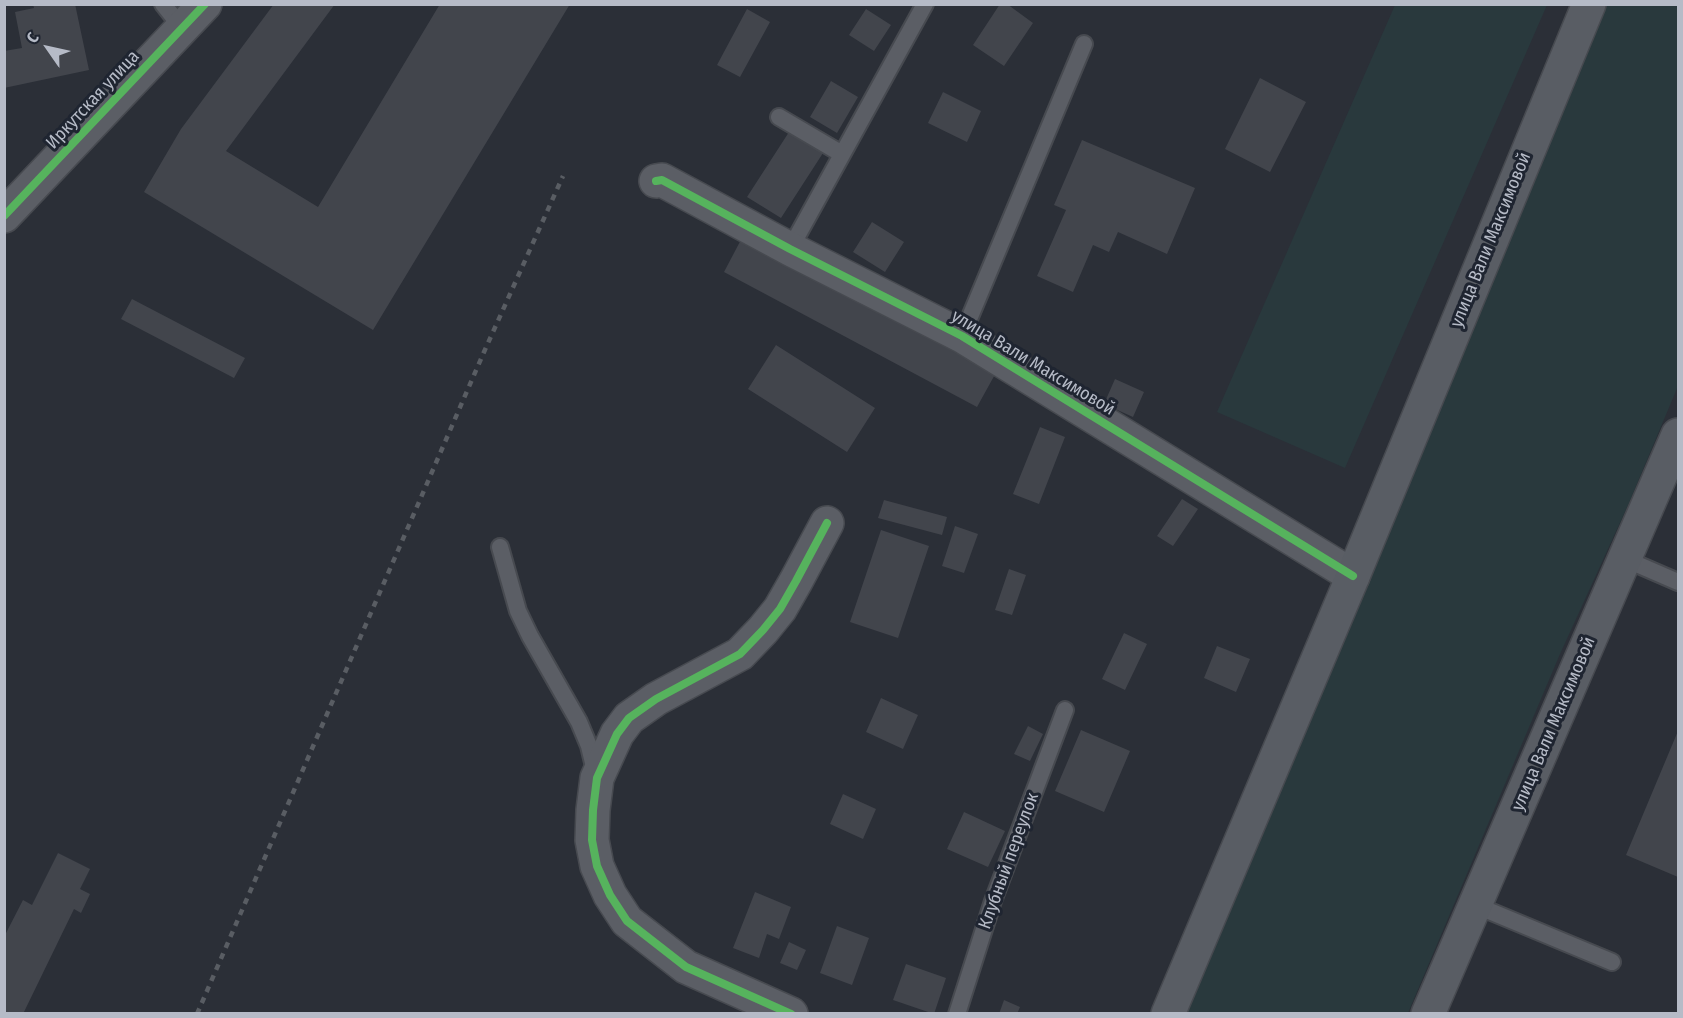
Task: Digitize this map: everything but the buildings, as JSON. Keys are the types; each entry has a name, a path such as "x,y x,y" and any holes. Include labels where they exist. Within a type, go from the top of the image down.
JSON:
{"main road":[{"name":"улица Вали Максимовой","path":"1168,1014 1353,576 1589,4"},
{"name":"улица Вали Максимовой","path":"1428,1014 1678,435"}],"street":[{"name":"Иркутская улица","path":"8,206 172,16 204,4"},
{"name":"улица Вали Максимовой","path":"656,181 662,180 790,249 962,336 1353,576"},
{"path":"791,1014 686,967 627,921 610,895 597,866 592,840 593,810 597,778 617,734 629,718 656,699 740,654 780,609 827,523"}],"lane":[{"path":"790,249 926,4"},
{"name":"улица Вали Максимовой","path":"962,336 1084,44"},
{"path":"779,117 842,154"},
{"path":"500,548 518,611 579,722 589,746 597,778"},
{"path":"1625,559 1678,582"},
{"name":"Клубный переулок","path":"957,1014 993,901 1065,710"},
{"path":"1475,905 1612,962"}],"shaded area":[{"path":"1395,5 1547,5 1345,468 1217,412"},
{"path":"1606,5 1678,5 1678,386 1629,503 1560,654 1408,1013 1185,1014"}],"railway":[{"path":"197,1014 484,352 563,176"}],"cycle path":[{"path":"4,216 205,4"},
{"path":"656,181 662,180 790,249 962,336 1353,576"},
{"path":"791,1014 686,967 627,921 610,895 597,866 592,840 593,810 597,778 617,734 629,718 656,699 740,654 780,609 827,523"}]}
